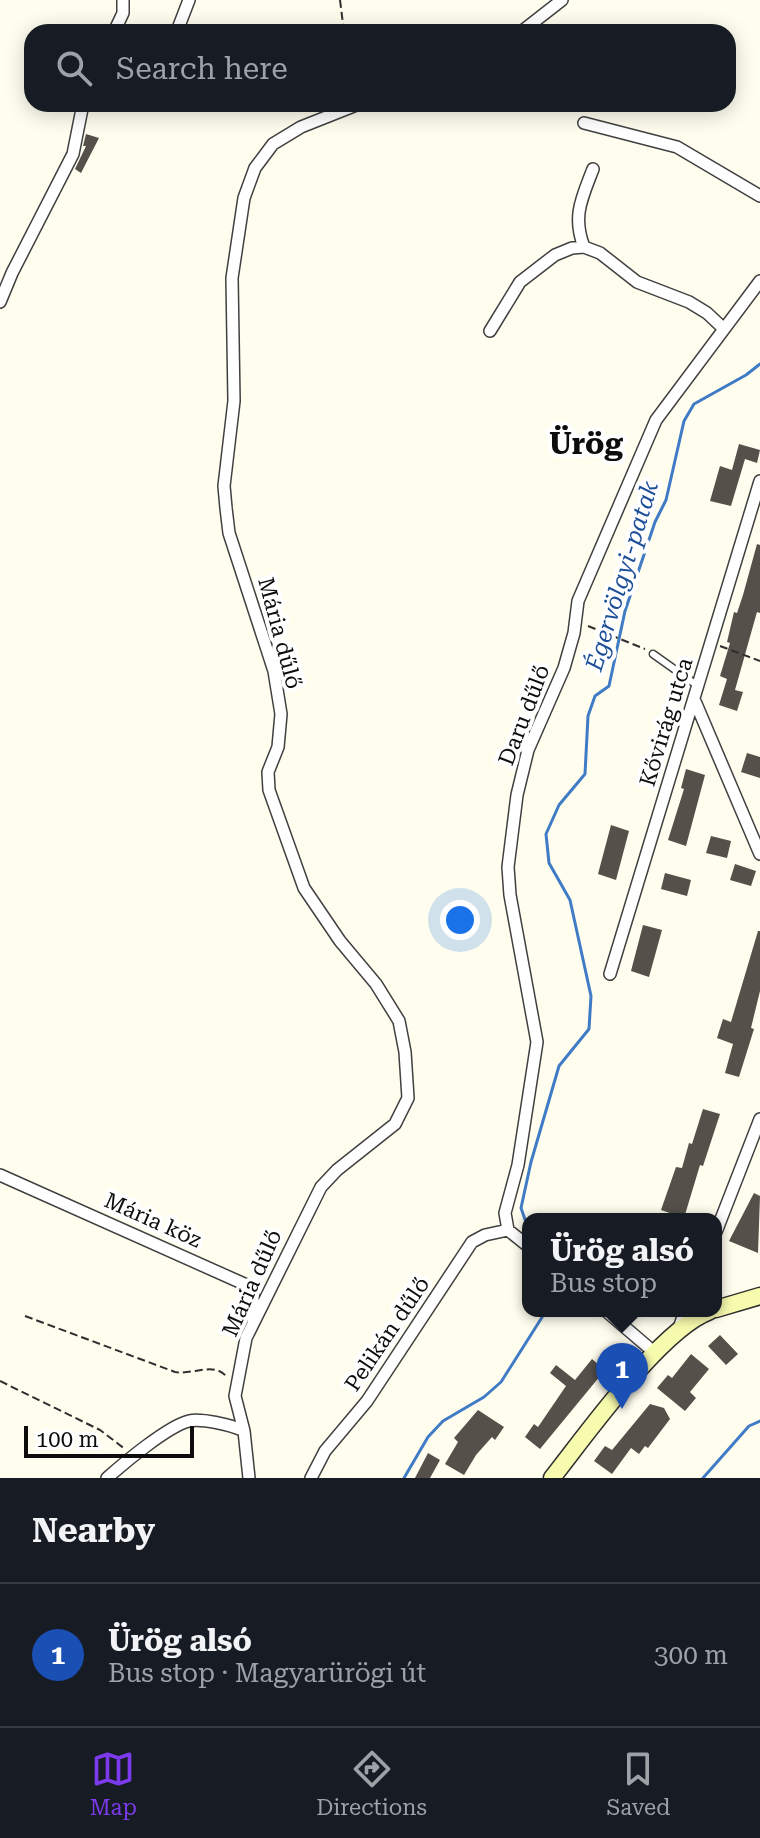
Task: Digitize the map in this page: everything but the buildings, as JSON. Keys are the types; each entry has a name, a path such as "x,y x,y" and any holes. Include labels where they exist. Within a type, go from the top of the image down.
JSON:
{"main road":[{"path":"722,1307 760,1296"},
{"path":"552,1478 655,1353 679,1328 699,1317"}],"street":[{"path":"118,24 123,13 123,0"},
{"path":"180,24 189,0"},
{"path":"531,24 562,0"},
{"path":"0,302 73,154 81,112"},
{"name":"Mária dűlő","path":"249,1478 244,1431 235,1396 246,1338 321,1187 337,1170 395,1124 408,1098 399,1021 376,984 340,941 304,888 269,790 268,772 278,747 281,714 274,671 229,533 224,486 234,401 232,278 244,198 255,168 273,144 301,127 339,112"},
{"path":"584,123 677,147 760,196"},
{"path":"584,247 577,222 581,200 593,169"},
{"path":"490,331 520,282 555,255 584,247 600,253 637,282 689,302 724,329"},
{"name":"Daru dűlő","path":"508,1230 505,1213 518,1165 537,1042 510,895 508,867 517,795 528,750 564,668 578,601 656,420 760,281"},
{"name":"Kővirág utca","path":"610,974 760,481"},
{"path":"694,699 760,854"},
{"path":"722,1217 760,1119"},
{"name":"Mária köz","path":"0,1175 251,1287 252,1327"},
{"path":"508,1230 522,1241"},
{"name":"Pelikán dűlő","path":"311,1478 325,1451 367,1401 472,1242 485,1235 508,1230"},
{"path":"613,1317 655,1353"},
{"path":"679,1328 683,1317"},
{"path":"107,1478 134,1455 189,1421 211,1422 244,1431"}],"lane":[{"path":"653,654 698,686"}],"path":[{"path":"340,0 343,24"},
{"path":"588,626 653,654"},
{"path":"711,643 760,661"},
{"path":"25,1316 175,1372 186,1374 213,1368 228,1379"},
{"path":"0,1381 100,1430 134,1455"}],"waterway":[{"name":"Égervölgyi-patak","path":"523,1213 521,1208 531,1162 559,1066 589,1029 591,996 570,900 549,863 546,834 559,805 585,774 588,716 595,696 609,686 625,611 655,522 666,500 684,421 694,404 760,364"},
{"name":"Égervölgyi-patak","path":"404,1478 428,1437 443,1421 484,1397 501,1382 542,1317"},
{"path":"703,1478 749,1426 760,1421"}],"place":[{"name":"Ürög alsó","path":"622,1409"}],"district":[{"name":"Ürög","path":"586,443"}]}
